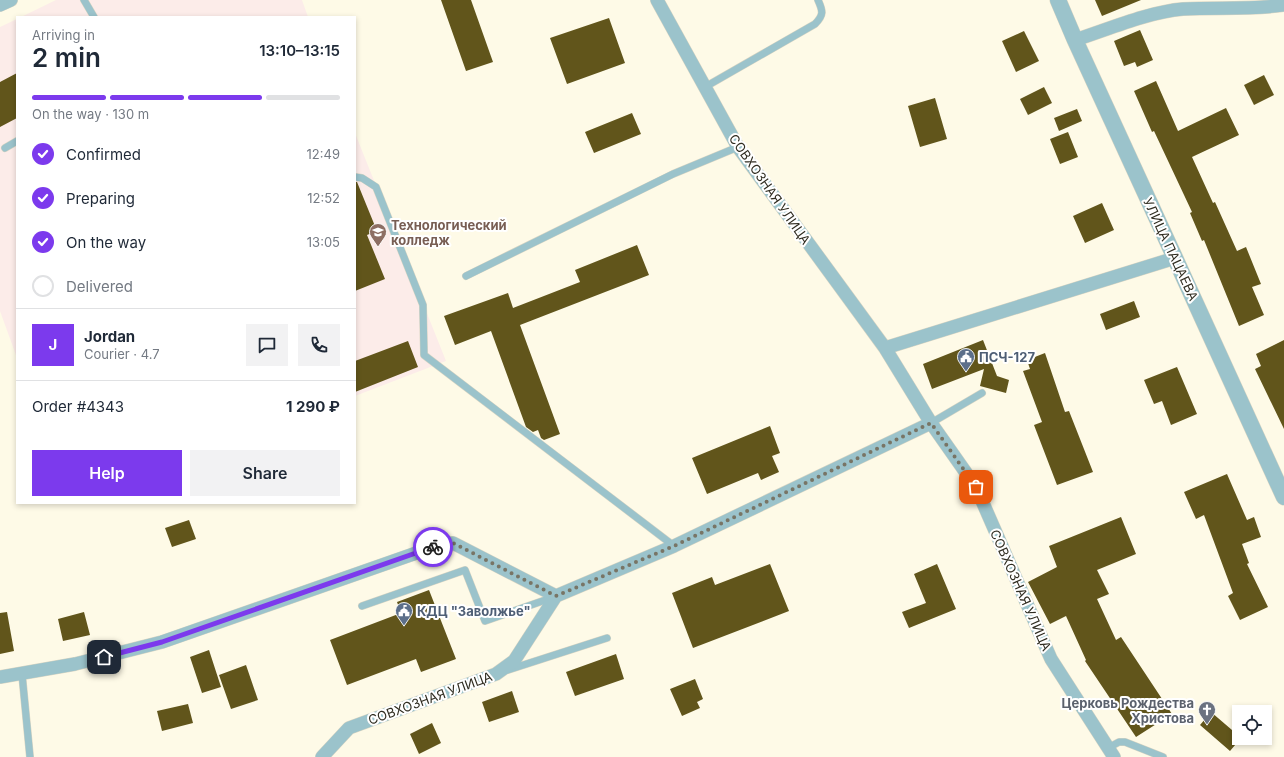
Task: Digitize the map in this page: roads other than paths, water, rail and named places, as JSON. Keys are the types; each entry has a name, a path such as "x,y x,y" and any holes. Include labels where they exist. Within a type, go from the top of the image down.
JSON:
{"street":[{"path":"0,5 11,0"},
{"name":"СОВХОЗНАЯ УЛИЦА","path":"657,0 738,147 885,348 931,423 976,487 1051,659 1111,753"},
{"name":"УЛИЦА ПАЦАЕВА","path":"1058,0 1284,497"},
{"path":"1075,40 1160,12 1184,9 1266,8 1284,5"},
{"path":"885,348 1176,258"},
{"path":"0,677 75,664 162,642 442,544 453,543 556,596 674,546 931,423"},
{"name":"СОВХОЗНАЯ УЛИЦА","path":"322,757 349,728 496,674 514,661 556,596"}],"lane":[{"path":"84,0 93,16"},
{"path":"705,87 815,24 821,18 822,10 818,0"},
{"path":"5,148 16,142"},
{"path":"466,276 673,174 738,147"},
{"path":"356,177 362,178 376,187 423,305 424,355 674,546"},
{"path":"931,423 982,393"},
{"path":"362,606 465,570 485,621 556,596"},
{"path":"496,674 607,638"},
{"path":"22,674 30,757"},
{"path":"1111,753 1119,742 1125,742 1163,757"}],"place":[{"name":"Технологический колледж","path":"378,247"},
{"name":"ПСЧ-127","path":"966,372"},
{"name":"КДЦ \"Заволжье\"","path":"404,626"},
{"name":"Церковь Рождества Христова","path":"1207,725"}]}
